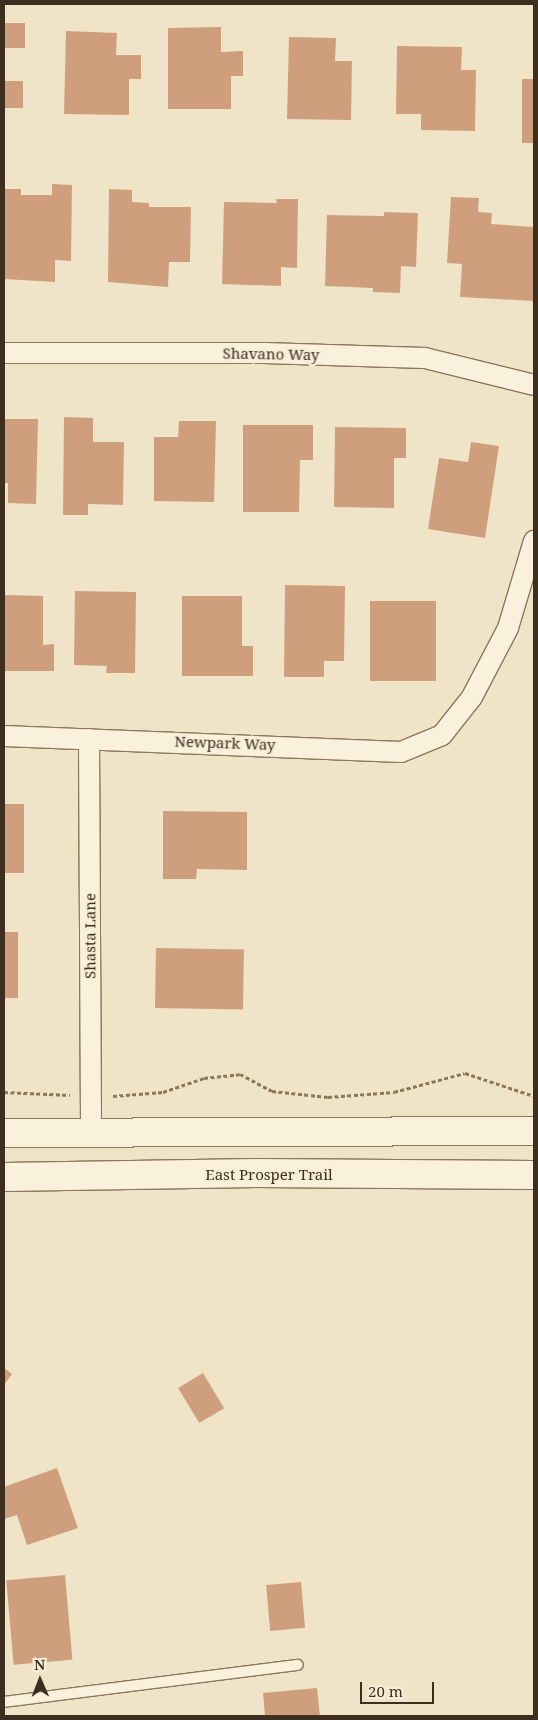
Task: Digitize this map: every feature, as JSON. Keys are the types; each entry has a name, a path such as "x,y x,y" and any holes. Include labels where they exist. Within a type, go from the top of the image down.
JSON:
{"main road":[{"path":"4,1133 534,1131"},
{"name":"East Prosper Trail","path":"4,1177 256,1173 534,1174"}],"street":[{"name":"Shavano Way","path":"4,353 264,353 425,358 534,385"},
{"name":"Newpark Way","path":"4,736 401,752 442,735 472,698 508,628 534,541"},
{"name":"Shasta Lane","path":"89,739 90,1132"}],"lane":[{"path":"4,1702 298,1665"}],"path":[{"path":"4,1092 136,1096 164,1092 204,1078 240,1074 272,1091 328,1097 394,1092 465,1073 534,1096"}],"building":[{"path":"4,23 25,23 25,48 4,48"},
{"path":"221,27 221,52 243,51 243,76 231,76 231,109 168,109 168,28"},
{"path":"66,31 117,33 116,55 141,55 141,79 129,79 129,115 64,114"},
{"path":"289,37 336,38 335,61 352,61 351,120 287,119"},
{"path":"397,46 462,47 461,70 476,70 475,131 421,130 421,114 396,114"},
{"path":"522,79 534,79 534,143 522,143"},
{"path":"4,81 23,81 23,108 4,108"},
{"path":"52,184 72,185 71,261 55,260 55,282 4,279 4,189 21,189 21,195 52,195"},
{"path":"109,189 132,190 132,202 149,203 149,207 191,207 190,262 169,262 168,287 108,282"},
{"path":"451,197 479,198 478,212 492,213 491,224 534,227 534,301 460,297 462,264 447,263"},
{"path":"276,199 298,199 297,268 281,267 281,286 222,284 224,202 277,203"},
{"path":"384,212 418,213 416,267 401,266 400,293 373,292 373,288 325,286 327,215 384,216"},
{"path":"64,417 93,418 93,442 124,442 123,505 88,504 88,515 63,515"},
{"path":"4,419 38,419 36,504 8,503 8,483 4,483"},
{"path":"179,421 216,421 214,502 154,501 154,437 178,437"},
{"path":"243,425 313,425 313,460 300,460 299,512 243,512"},
{"path":"335,427 406,428 406,458 394,458 394,508 334,507"},
{"path":"471,442 499,446 485,538 428,529 439,458 468,462"},
{"path":"285,585 345,586 344,661 324,661 324,677 284,677"},
{"path":"75,591 136,592 135,673 106,673 107,666 74,665"},
{"path":"4,595 43,596 43,645 54,644 54,671 4,671"},
{"path":"182,596 242,596 242,646 253,646 253,676 182,676"},
{"path":"370,601 436,601 436,681 370,681"},
{"path":"4,804 24,804 24,873 4,873"},
{"path":"163,811 247,812 247,870 197,869 196,879 163,879"},
{"path":"4,932 18,932 18,998 4,998"},
{"path":"156,948 244,950 243,1010 155,1008"},
{"path":"4,1368 12,1374 4,1385"},
{"path":"203,1373 224,1408 199,1423 178,1388"},
{"path":"57,1468 78,1528 27,1545 17,1515 4,1519 4,1487"},
{"path":"65,1575 72,1660 14,1665 6,1580"},
{"path":"301,1582 305,1628 270,1631 266,1585"},
{"path":"317,1688 320,1716 265,1716 263,1693"}]}
